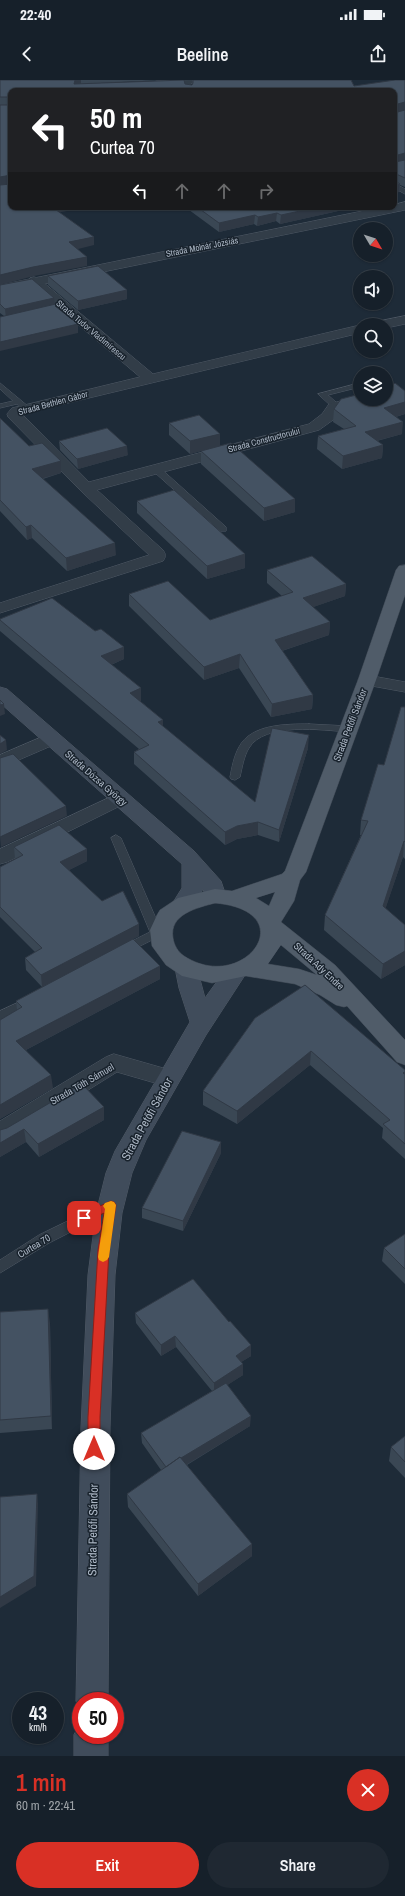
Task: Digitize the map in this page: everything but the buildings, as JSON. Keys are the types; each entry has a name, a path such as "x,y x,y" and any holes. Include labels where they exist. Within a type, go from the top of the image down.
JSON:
{"main road":[{"name":"Strada Petőfi Sándor","path":"271,926 283,902 290,879 295,872 367,680 405,570"},
{"name":"Strada Dózsa György","path":"0,693 193,863 224,897"},
{"path":"182,904 193,888 193,863"},
{"path":"224,897 249,903 262,912 271,926 273,935 270,947 263,957 251,966 241,970 220,974 203,973 186,968 172,959 160,941 162,924 170,913 182,904 198,898 224,897 290,879"},
{"name":"Strada Ady Endre","path":"271,926 294,942 339,983 405,1056"},
{"path":"186,968 190,988 202,1023"},
{"name":"Strada Petőfi Sándor","path":"92,1692 94,1417 104,1250 111,1205 118,1174 130,1147 169,1078 222,991 241,970"},
{"name":"Strada Ady Endre","path":"241,970 299,977 328,989 361,1008"},
{"path":"91,1744 91,1756"}],"street":[{"path":"143,85 190,85"},
{"name":"Strada Molnár Józsiás","path":"0,289 385,210"},
{"name":"Strada Tudor Vladimirescu","path":"34,281 61,309 149,378"},
{"path":"393,322 405,320"},
{"name":"Strada Bethlen Gábor","path":"0,608 157,558 157,553 86,488 15,418 14,414 22,405 149,378 353,331"},
{"path":"334,407 353,402"},
{"name":"Strada Constructorului","path":"86,488 314,427 328,417 334,407"},
{"path":"367,680 405,687"},
{"path":"0,762 51,739"},
{"path":"0,857 119,799"},
{"name":"Strada Tóth Sámuel","path":"0,1133 114,1064 169,1078"}],"lane":[{"path":"0,385 22,405"},
{"path":"334,407 334,404 322,394 353,386"},
{"path":"0,406 22,405"},
{"path":"156,469 222,529"},
{"path":"234,777 245,744 260,734 284,728 306,725 348,729"},
{"path":"116,838 160,941 116,955"},
{"path":"0,1016 41,995"},
{"name":"Curtea 70","path":"0,1267 44,1239 111,1205"}],"slow traffic":[{"path":"103,1257 111,1205 109,1206"}],"route":[{"path":"84,1218 111,1205 104,1250 94,1417 94,1449"}]}
